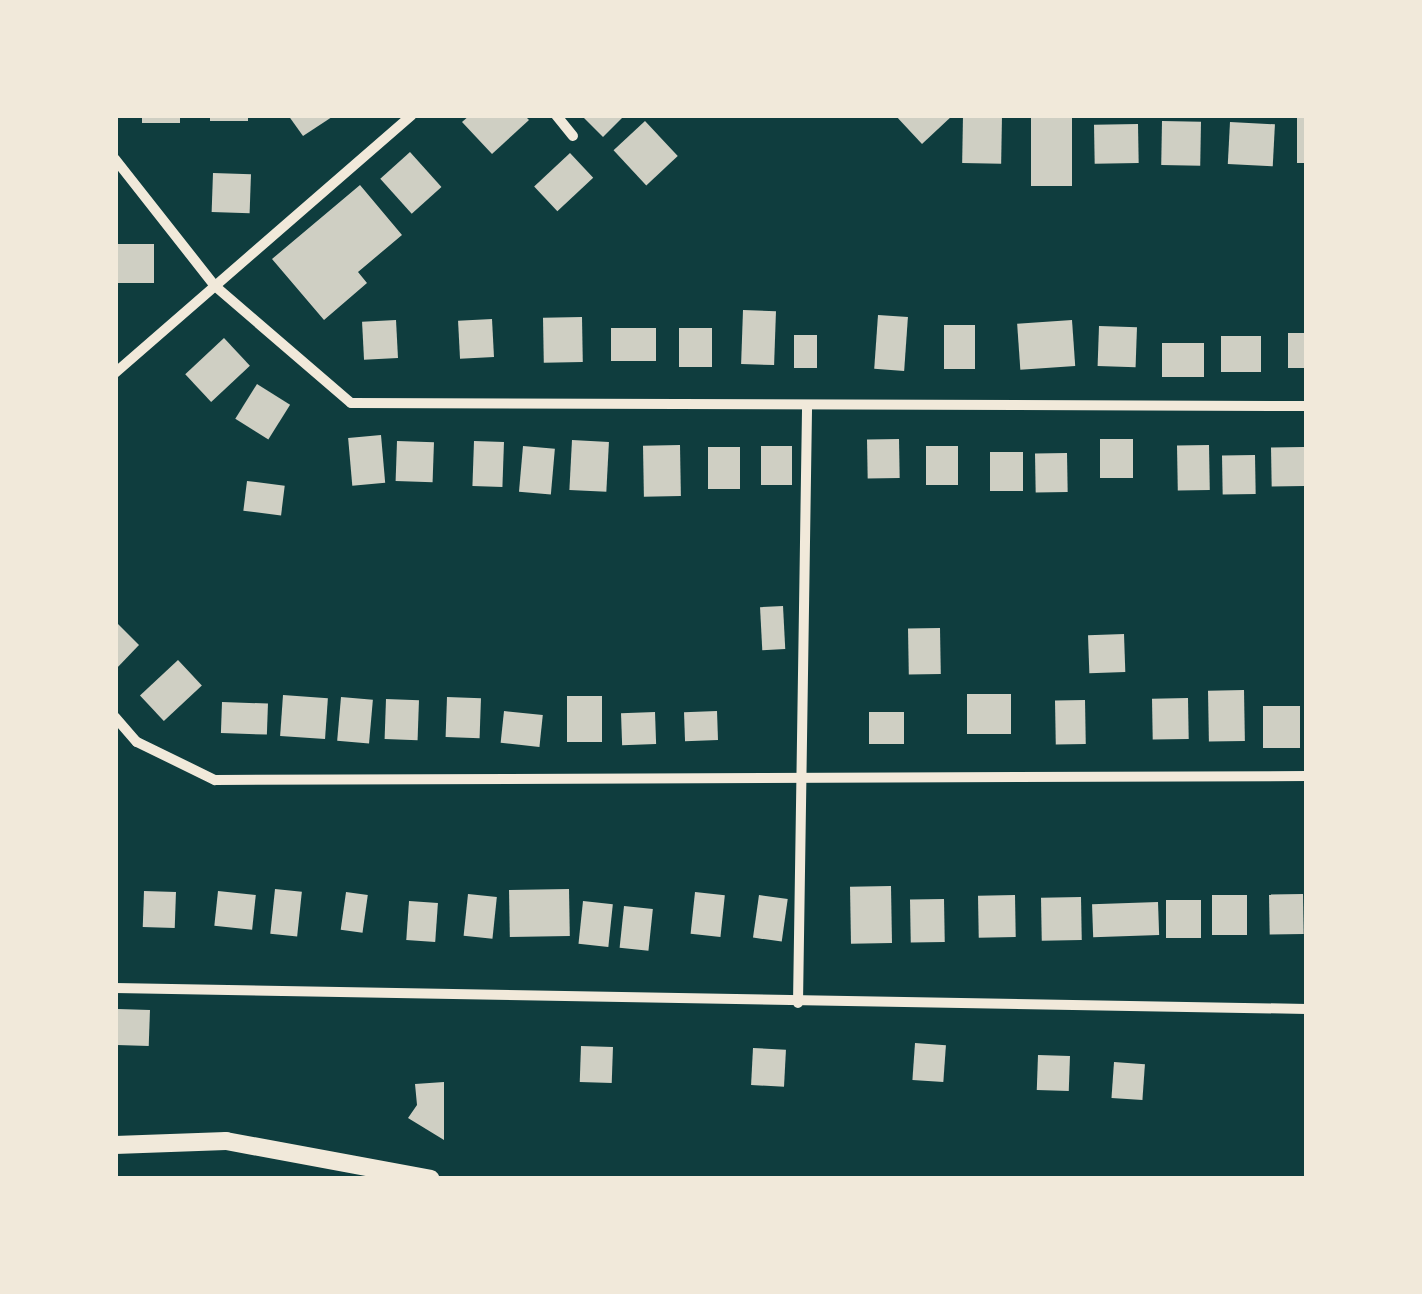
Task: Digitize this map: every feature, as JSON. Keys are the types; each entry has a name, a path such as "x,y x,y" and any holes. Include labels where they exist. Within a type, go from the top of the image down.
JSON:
{"main road":[{"path":"115,1145 226,1142 431,1179"}],"street":[{"path":"115,373 412,115"},
{"path":"556,115 574,136"},
{"path":"115,159 215,286 351,403 807,409 1307,406"},
{"path":"798,1004 807,409"},
{"path":"115,717 137,742 215,780 1307,776"},
{"path":"115,988 798,1004 1307,1009"}],"building":[{"path":"142,115 180,115 180,123 142,123"},
{"path":"210,115 248,115 248,121 210,121"},
{"path":"288,115 335,115 303,136"},
{"path":"470,115 524,115 529,120 492,154 462,122"},
{"path":"581,115 625,115 603,137"},
{"path":"895,115 953,115 922,144"},
{"path":"963,115 1002,116 1001,164 962,163"},
{"path":"1297,115 1307,115 1307,163 1297,163"},
{"path":"1031,116 1072,116 1072,186 1031,186"},
{"path":"645,121 678,156 646,185 614,150"},
{"path":"1162,121 1201,122 1200,166 1161,165"},
{"path":"1230,122 1275,124 1273,166 1228,164"},
{"path":"1138,124 1139,163 1095,164 1094,125"},
{"path":"410,152 441,187 412,214 380,179"},
{"path":"570,153 593,178 557,211 534,186"},
{"path":"213,173 251,174 250,213 212,212"},
{"path":"360,185 402,235 358,272 367,283 324,320 272,259"},
{"path":"116,244 154,244 154,283 116,283"},
{"path":"743,310 776,311 774,365 741,364"},
{"path":"878,315 908,317 904,371 874,369"},
{"path":"582,317 583,362 544,363 543,318"},
{"path":"492,319 494,357 460,359 458,321"},
{"path":"396,320 398,358 364,360 362,322"},
{"path":"1072,320 1075,366 1020,370 1017,324"},
{"path":"944,325 975,325 975,369 944,369"},
{"path":"1099,326 1137,327 1136,367 1098,366"},
{"path":"611,328 656,328 656,361 611,361"},
{"path":"679,328 712,328 712,367 679,367"},
{"path":"1288,333 1307,333 1307,368 1288,368"},
{"path":"794,335 817,335 817,368 794,368"},
{"path":"1221,336 1261,336 1261,372 1221,372"},
{"path":"224,338 250,366 211,402 185,374"},
{"path":"1162,343 1204,343 1204,377 1162,377"},
{"path":"257,384 290,405 268,439 235,419"},
{"path":"381,435 385,483 352,486 348,438"},
{"path":"899,439 900,478 868,479 867,440"},
{"path":"1100,439 1133,439 1133,478 1100,478"},
{"path":"572,440 609,442 606,492 569,490"},
{"path":"397,441 434,442 433,482 396,481"},
{"path":"474,441 504,442 502,487 472,486"},
{"path":"680,445 681,496 644,497 643,446"},
{"path":"1209,445 1210,490 1178,491 1177,446"},
{"path":"523,446 555,449 551,495 519,492"},
{"path":"761,446 792,446 792,485 761,485"},
{"path":"926,446 958,446 958,485 926,485"},
{"path":"708,447 740,447 740,489 708,489"},
{"path":"1304,447 1305,486 1272,487 1271,448"},
{"path":"990,452 1023,452 1023,491 990,491"},
{"path":"1067,453 1068,492 1036,493 1035,454"},
{"path":"1255,455 1256,494 1223,495 1222,456"},
{"path":"247,481 285,486 281,515 243,511"},
{"path":"783,606 785,649 762,650 760,607"},
{"path":"115,621 139,645 115,670"},
{"path":"940,628 941,674 909,675 908,629"},
{"path":"1124,634 1125,672 1089,673 1088,635"},
{"path":"178,660 202,686 164,721 140,695"},
{"path":"1244,690 1245,741 1209,742 1208,691"},
{"path":"967,694 1011,694 1011,734 967,734"},
{"path":"283,695 328,698 325,739 280,736"},
{"path":"567,696 602,696 602,742 567,742"},
{"path":"341,697 373,700 369,744 337,741"},
{"path":"447,697 481,698 480,738 446,737"},
{"path":"1188,698 1189,739 1153,740 1152,699"},
{"path":"386,699 419,700 418,740 385,739"},
{"path":"1085,700 1086,744 1056,745 1055,701"},
{"path":"222,702 268,704 267,735 221,733"},
{"path":"1263,706 1300,706 1300,748 1263,748"},
{"path":"504,711 543,715 539,747 501,743"},
{"path":"717,711 718,740 685,741 684,712"},
{"path":"655,712 656,744 622,745 621,713"},
{"path":"869,712 904,712 904,744 869,744"},
{"path":"891,886 892,943 851,944 850,887"},
{"path":"275,889 302,892 297,937 270,934"},
{"path":"569,889 570,936 510,937 509,890"},
{"path":"144,891 176,892 175,928 143,927"},
{"path":"218,891 256,895 252,930 214,926"},
{"path":"346,892 368,895 362,933 341,930"},
{"path":"695,892 725,895 720,937 691,934"},
{"path":"468,894 497,897 492,939 464,936"},
{"path":"1303,894 1304,934 1270,935 1269,895"},
{"path":"759,895 788,899 782,942 753,938"},
{"path":"1015,895 1016,937 979,938 978,896"},
{"path":"1212,895 1247,895 1247,935 1212,935"},
{"path":"1081,897 1082,940 1042,941 1041,898"},
{"path":"944,899 945,942 911,943 910,900"},
{"path":"1166,900 1201,900 1201,938 1166,938"},
{"path":"409,901 438,903 435,942 406,940"},
{"path":"583,901 613,904 608,947 579,944"},
{"path":"1158,902 1159,935 1093,937 1092,904"},
{"path":"624,906 653,909 648,951 620,948"},
{"path":"118,1009 150,1010 149,1046 117,1045"},
{"path":"915,1043 946,1045 943,1082 912,1080"},
{"path":"581,1046 613,1047 612,1083 580,1082"},
{"path":"753,1048 786,1050 784,1087 751,1085"},
{"path":"1038,1055 1070,1056 1069,1091 1037,1090"},
{"path":"1114,1062 1145,1064 1142,1100 1111,1098"},
{"path":"444,1082 444,1140 408,1118 417,1105 415,1084"}]}
